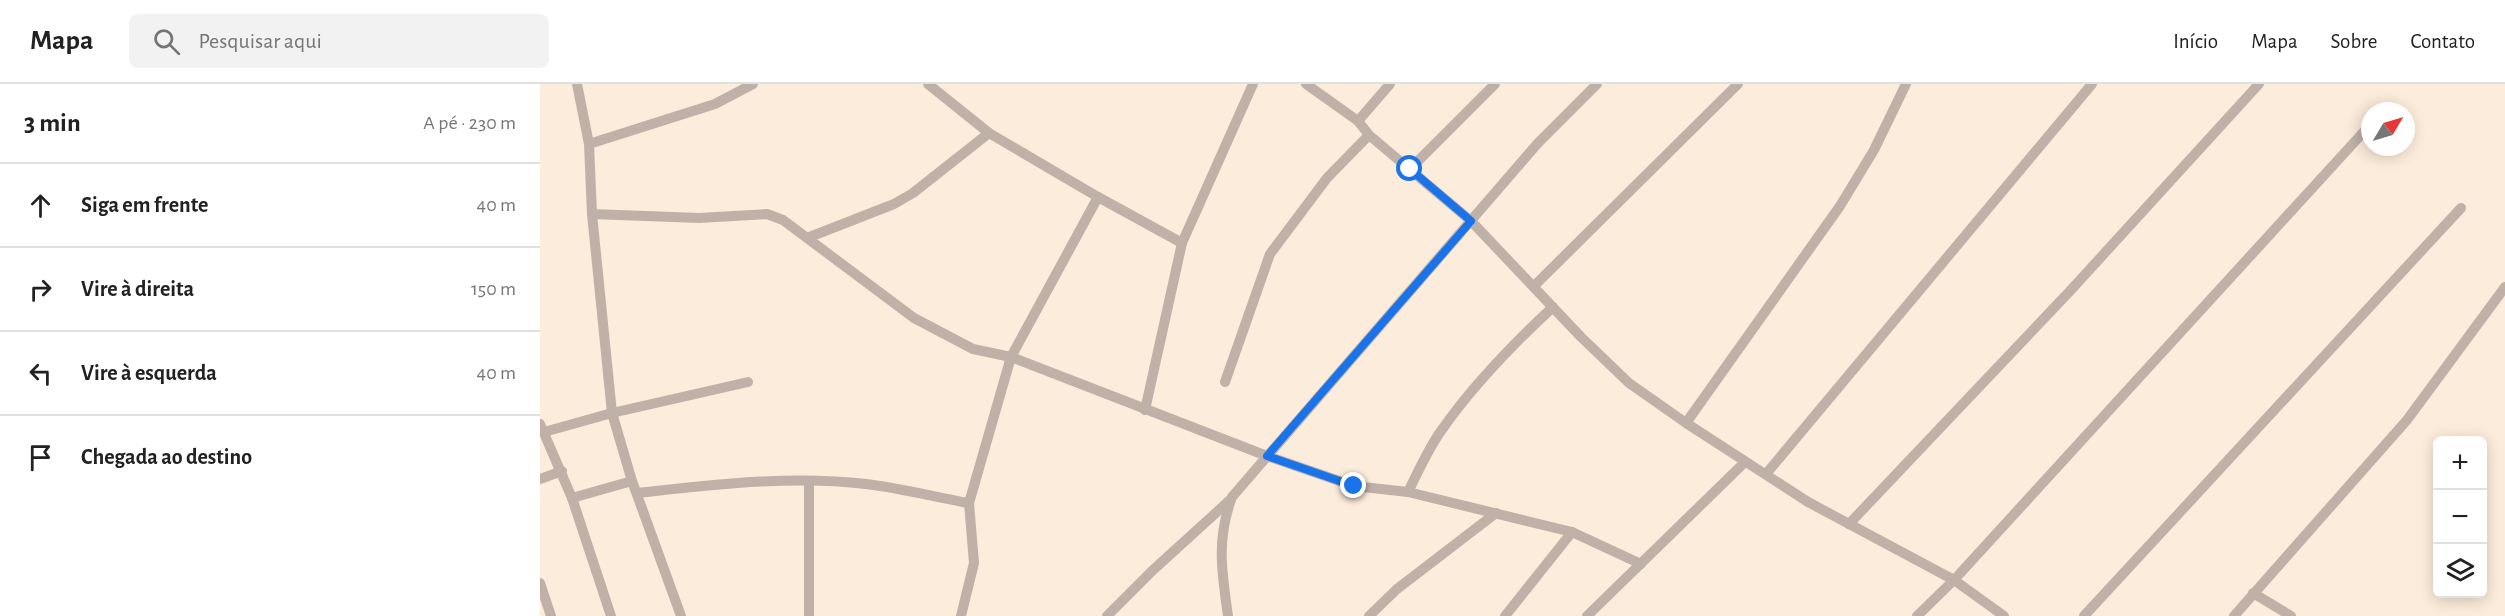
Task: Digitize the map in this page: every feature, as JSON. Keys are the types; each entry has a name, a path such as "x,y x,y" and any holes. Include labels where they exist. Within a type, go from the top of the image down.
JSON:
{"street":[{"path":"577,84 589,144 592,214 612,413 637,493 681,616"},
{"path":"589,144 715,104 753,84"},
{"path":"928,84 940,88 989,133 1182,243"},
{"path":"1145,410 1182,243 1253,84"},
{"path":"1306,84 1358,121 1370,135 1471,221 1552,307 1629,383 1686,423 1809,502 1954,580 2004,616"},
{"path":"1358,121 1390,84"},
{"path":"1410,169 1495,84"},
{"path":"1107,616 1232,497 1538,143 1597,84"},
{"path":"1534,286 1738,84"},
{"path":"1686,423 1840,206 1874,150 1906,84"},
{"path":"1766,474 2092,84"},
{"path":"1849,524 2070,291 2259,84"},
{"path":"807,238 894,204 913,194 989,133"},
{"path":"1225,382 1270,254 1327,178 1370,135"},
{"path":"1917,616 1954,580 2361,135"},
{"path":"961,616 974,563 969,503 1011,357 1098,197"},
{"path":"2084,616 2460,208"},
{"path":"592,214 699,218 767,214 783,220 914,318 972,349 1011,357 1267,456 1354,486 1408,492 1572,532 1641,564"},
{"path":"2234,616 2407,420 2505,287"},
{"path":"1408,492 1440,432 1462,403 1494,365 1552,307"},
{"path":"611,616 572,498 542,428 748,381"},
{"path":"1587,616 1745,462"},
{"path":"540,479 562,471"},
{"path":"572,498 633,481"},
{"path":"637,493 736,483 809,481 866,484 969,503"},
{"path":"809,481 809,616"},
{"path":"1228,616 1221,541 1224,520 1232,497"},
{"path":"1369,616 1397,589 1496,513"},
{"path":"1505,616 1572,532"},
{"path":"540,583 551,616"},
{"path":"2253,593 2291,616"}],"route":[{"path":"1354,486 1267,456 1371,339 1471,221 1410,169"}]}
